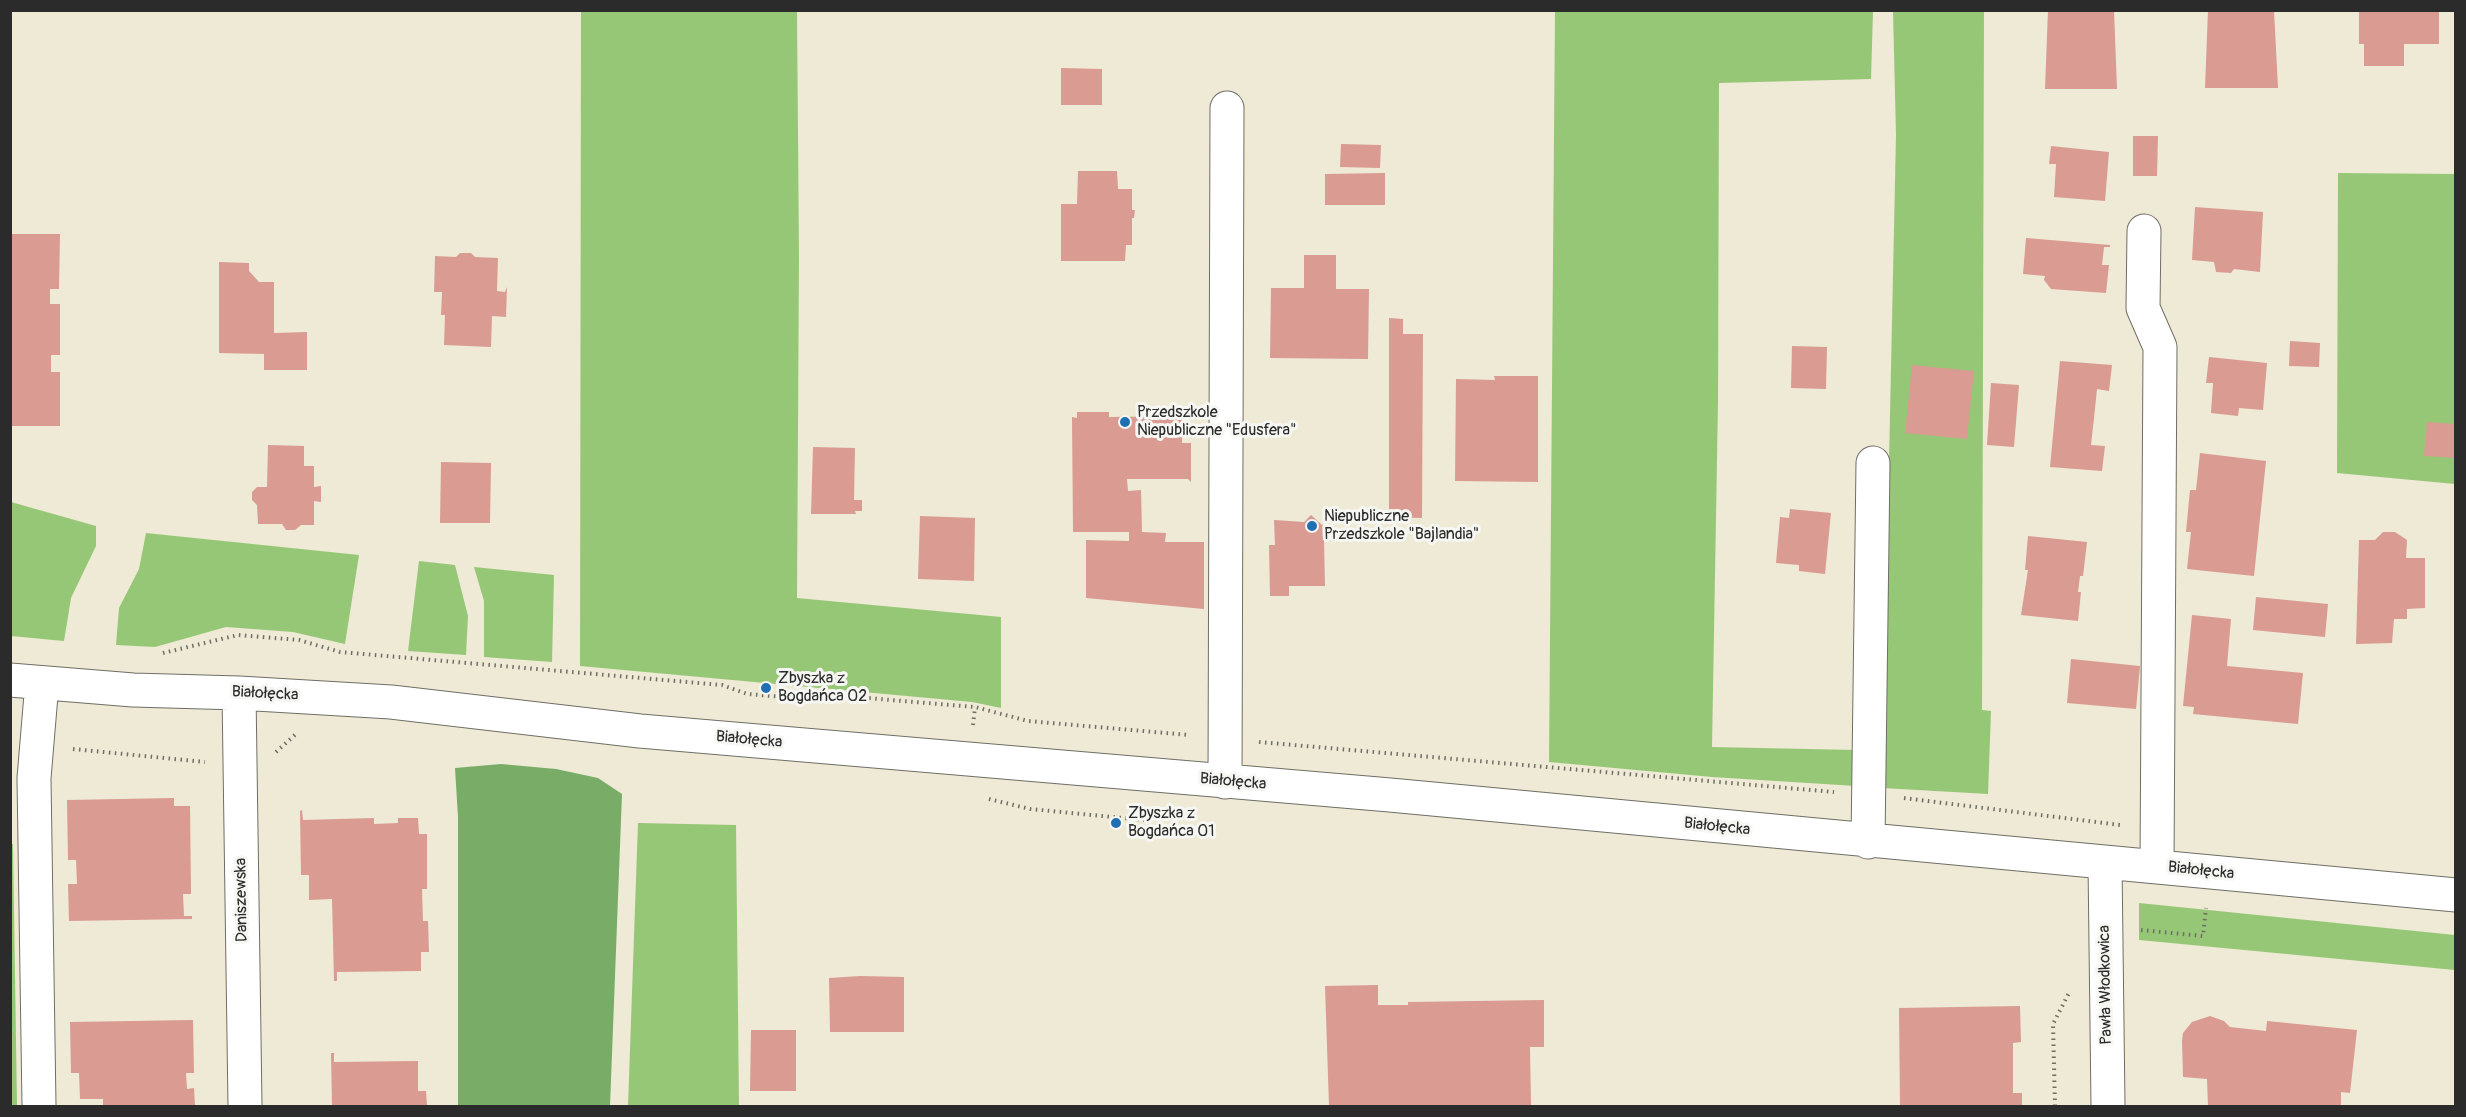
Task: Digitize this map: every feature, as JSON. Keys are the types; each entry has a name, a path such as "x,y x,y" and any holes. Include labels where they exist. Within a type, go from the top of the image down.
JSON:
{"street":[{"path":"1225,782 1227,108"},
{"path":"2144,231 2143,308 2160,347 2157,867"},
{"path":"1868,842 1873,463"},
{"name":"Białołęcka","path":"10,680 133,690 239,693 391,702 640,731 1401,796 2456,896"},
{"path":"39,1107 34,778 42,683"},
{"name":"Daniszewska","path":"239,693 245,1107"},
{"name":"Pawła Włodkowica","path":"2105,862 2108,1107"}],"path":[{"path":"2133,929 2203,936 2206,904"},
{"path":"2055,1107 2054,1024 2074,981"}],"green space":[{"path":"581,11 797,11 799,257 797,598 1001,617 1001,708 972,702 580,666"},
{"path":"1555,11 1873,11 1871,79 1719,83 1718,402 1712,747 1856,750 1856,786 1712,777 1549,762"},
{"path":"1893,11 1984,11 1982,710 1991,711 1988,794 1882,788 1896,135"},
{"path":"2338,173 2455,174 2455,484 2337,473"},
{"path":"11,502 96,526 96,546 71,598 64,641 11,636"},
{"path":"146,533 359,555 345,644 293,632 226,627 155,647 116,645 119,608 139,569"},
{"path":"419,561 455,565 468,616 466,655 408,651"},
{"path":"474,567 554,575 552,662 484,657 484,601"},
{"path":"501,764 556,769 598,778 622,794 610,1106 458,1106 458,817 455,768"},
{"path":"638,823 736,825 739,1106 628,1106"},
{"path":"10,844 13,844 17,1106 10,1106"},
{"path":"2139,903 2455,935 2455,970 2139,940"}],"building":[{"path":"2048,10 2114,10 2117,89 2045,89"},
{"path":"2208,10 2274,10 2278,88 2205,88"},
{"path":"2359,10 2439,10 2439,44 2404,44 2404,66 2364,66 2364,44 2359,44"},
{"path":"1061,68 1102,69 1102,105 1061,105"},
{"path":"2133,136 2158,136 2157,176 2133,176"},
{"path":"1341,144 1381,145 1380,168 1340,167"},
{"path":"2051,146 2109,152 2105,201 2054,197 2056,164 2049,164"},
{"path":"1078,171 1117,171 1118,189 1132,189 1132,210 1135,210 1134,218 1132,218 1132,245 1126,245 1125,261 1061,261 1061,204 1077,204"},
{"path":"1385,173 1385,205 1325,205 1325,174"},
{"path":"2195,207 2263,212 2260,272 2234,269 2231,273 2216,272 2214,262 2192,260"},
{"path":"10,234 60,234 59,289 50,289 50,304 60,304 60,355 51,355 51,372 60,372 60,426 10,426"},
{"path":"2026,238 2110,245 2110,247 2104,247 2102,265 2109,265 2106,293 2051,289 2044,280 2045,276 2023,274"},
{"path":"460,253 471,253 475,257 498,258 497,291 505,292 507,287 506,317 492,316 491,347 444,345 445,315 441,315 442,292 434,292 435,256 456,257"},
{"path":"1304,255 1336,255 1336,289 1369,289 1368,359 1270,358 1271,288 1304,288"},
{"path":"219,262 249,263 249,271 259,282 274,282 274,333 307,332 307,370 264,370 264,354 219,353"},
{"path":"1389,318 1403,319 1403,334 1423,334 1422,518 1389,517"},
{"path":"2290,341 2320,343 2319,367 2289,366"},
{"path":"1792,346 1827,347 1826,389 1791,388"},
{"path":"2209,357 2267,363 2263,410 2239,408 2238,416 2211,413 2213,383 2206,383"},
{"path":"2060,361 2112,365 2109,391 2097,389 2091,445 2105,446 2102,471 2050,467"},
{"path":"1912,365 1974,371 1967,439 1905,433"},
{"path":"1494,376 1538,376 1538,482 1455,481 1456,379 1495,380"},
{"path":"1991,383 2019,385 2014,447 1987,445"},
{"path":"1077,412 1109,412 1109,417 1182,416 1182,443 1191,443 1191,482 1188,479 1127,479 1128,491 1141,490 1142,532 1166,533 1165,542 1204,542 1204,609 1086,598 1086,540 1129,541 1129,532 1073,532 1072,417 1077,418"},
{"path":"2427,422 2456,424 2456,458 2424,456"},
{"path":"268,445 304,446 304,466 314,466 314,487 321,486 321,502 314,501 314,525 301,525 295,530 286,530 282,524 258,524 257,505 252,500 252,492 257,487 267,487"},
{"path":"813,447 855,448 854,500 862,500 862,511 855,511 856,514 811,514"},
{"path":"2200,453 2266,461 2254,576 2187,569 2191,532 2186,532 2190,490 2196,490"},
{"path":"441,462 491,463 490,523 440,523"},
{"path":"1790,509 1831,513 1825,574 1799,571 1799,565 1776,563 1780,517 1789,518"},
{"path":"1311,515 1331,533 1324,540 1325,586 1289,586 1289,596 1270,596 1269,545 1275,545 1274,520 1304,522"},
{"path":"920,516 975,518 974,581 918,579"},
{"path":"2383,532 2395,532 2407,540 2406,558 2425,558 2425,608 2407,609 2407,619 2394,619 2392,643 2356,644 2359,540 2375,540"},
{"path":"2028,536 2087,542 2083,576 2080,576 2078,592 2081,592 2078,621 2021,615 2028,570 2025,570"},
{"path":"2256,597 2328,604 2325,637 2253,630"},
{"path":"2192,615 2231,619 2227,666 2303,673 2298,724 2193,714 2194,707 2183,706"},
{"path":"2071,659 2140,666 2136,709 2067,703"},
{"path":"174,798 174,806 190,806 191,894 183,894 184,916 192,916 192,919 69,921 68,884 77,884 76,860 68,860 67,800"},
{"path":"302,810 303,820 374,818 374,824 398,823 398,818 418,818 419,834 427,834 427,889 422,889 423,921 428,921 429,952 421,952 421,971 337,972 337,981 334,981 332,899 309,900 309,875 301,875 300,811"},
{"path":"904,977 904,1032 830,1032 829,978"},
{"path":"1378,985 1378,1005 1408,1005 1408,1002 1544,1000 1544,1047 1530,1047 1531,1106 1329,1106 1325,986"},
{"path":"2020,1006 2021,1042 2013,1043 2013,1093 2022,1093 2022,1106 1900,1106 1899,1008"},
{"path":"2210,1016 2224,1021 2230,1027 2266,1031 2267,1021 2357,1030 2350,1093 2341,1092 2341,1106 2208,1106 2207,1079 2183,1077 2182,1041 2183,1033 2192,1022"},
{"path":"193,1020 194,1073 186,1073 187,1089 194,1088 195,1106 103,1106 103,1099 80,1099 79,1073 71,1073 70,1022"},
{"path":"751,1030 796,1030 796,1091 750,1091"},
{"path":"331,1053 334,1053 334,1062 418,1061 418,1091 426,1091 427,1106 332,1106"}],"place":[{"name":"Przedszkole Niepubliczne \"Edusfera\"","path":"1125,422"},
{"name":"Niepubliczne Przedszkole \"Bajlandia\"","path":"1312,526"},
{"name":"Zbyszka z Bogdańca 02","path":"766,688"},
{"name":"Zbyszka z Bogdańca 01","path":"1116,823"}]}
